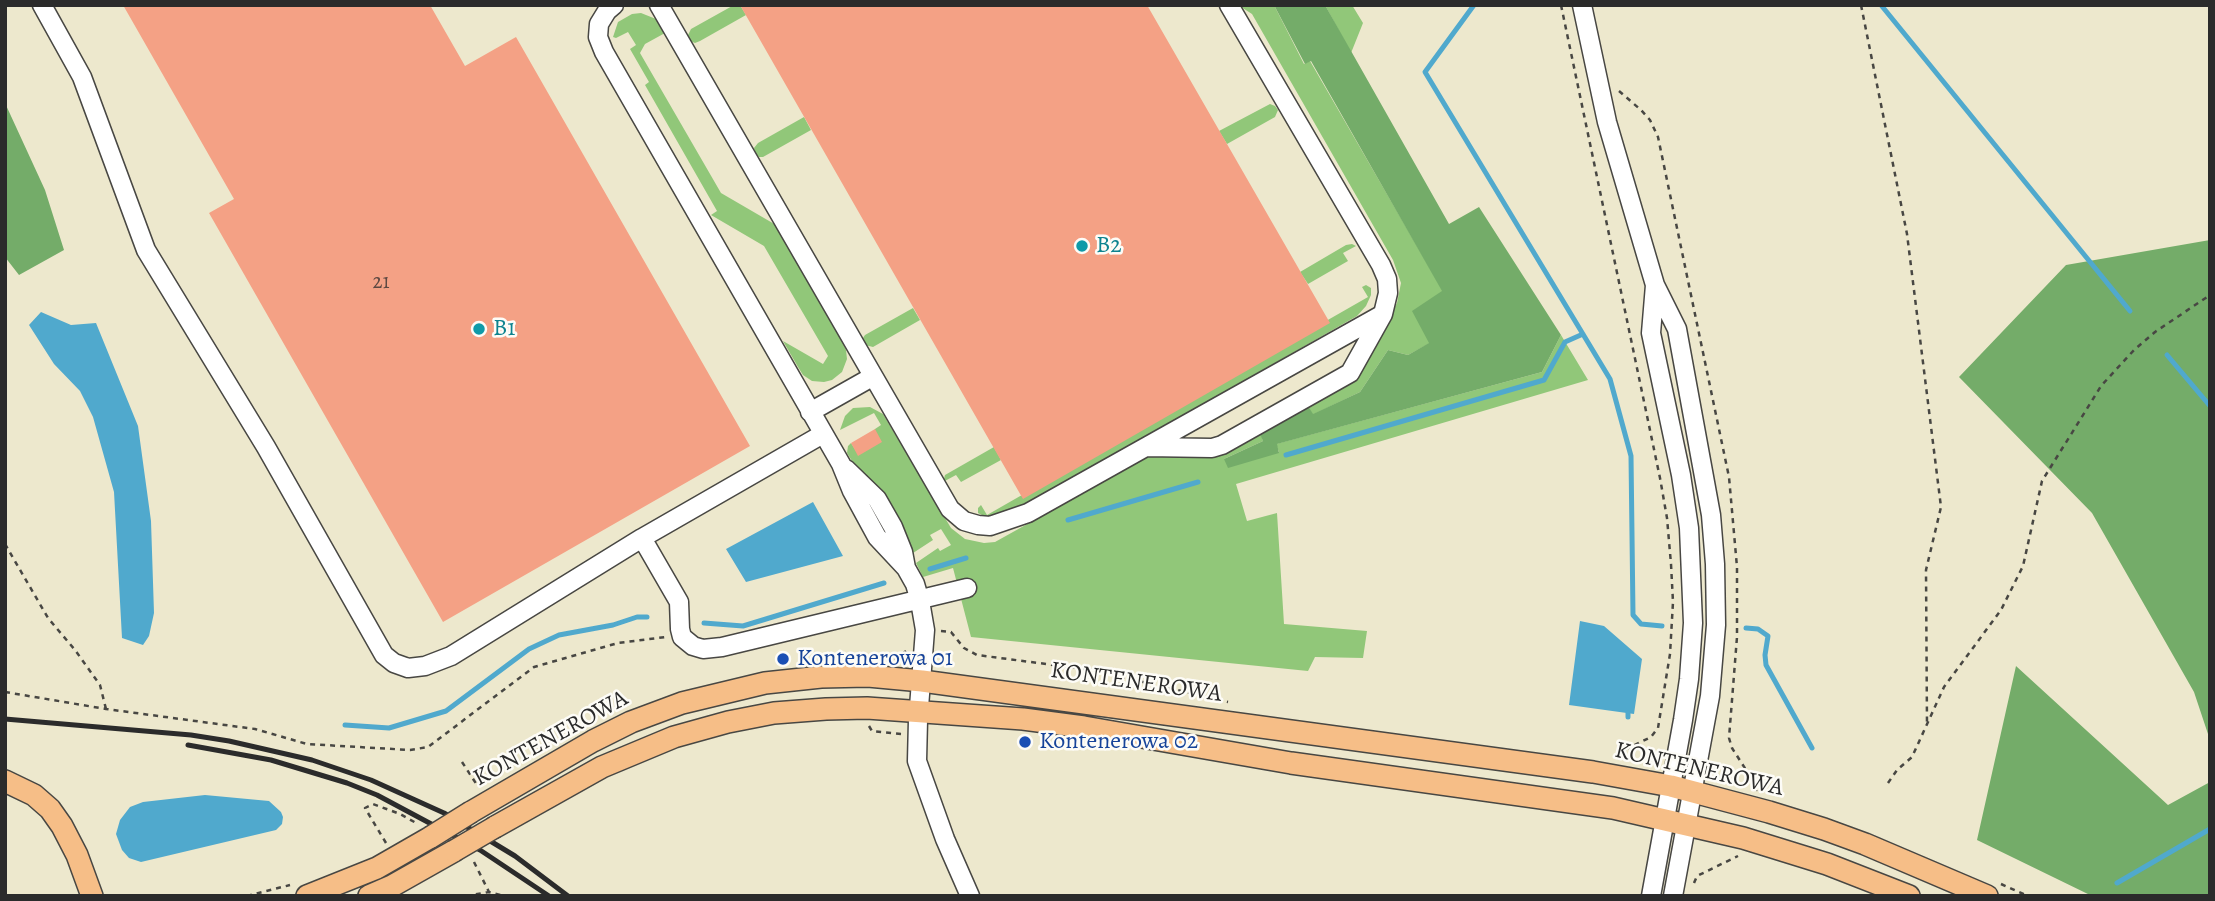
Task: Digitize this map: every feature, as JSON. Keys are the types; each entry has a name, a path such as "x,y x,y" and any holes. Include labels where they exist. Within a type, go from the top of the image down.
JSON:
{"main road":[{"name":"KONTENEROWA","path":"307,896 377,868 593,741 631,722 682,703 765,683 821,677 867,676 922,681 1581,770 1671,786 1824,829 1987,896"},
{"name":"KONTENEROWA","path":"369,896 392,887 602,767 674,737 774,713 826,709 918,711 1023,719 1278,761 1538,796 1665,818 1743,838 1827,864 1909,896"},
{"path":"5,781 34,795 50,809 77,855 92,896"}],"street":[{"path":"42,5 82,76 146,250 266,447 384,655 394,663 408,668 425,666 451,656 642,538 823,434"},
{"path":"614,5 603,17 598,30 604,52 841,464 881,504 899,539 906,568 920,601 925,630 917,761 945,839 970,896"},
{"path":"659,5 950,509 964,521 978,526 1002,523 1028,513 1383,314"},
{"path":"1146,447 1212,448 1222,445 1350,373 1383,314 1388,293 1387,279 1381,265 1229,5"},
{"path":"1582,5 1606,122 1655,285 1676,330 1711,515 1716,625 1710,696 1673,896"},
{"path":"1651,896 1689,679 1693,623 1689,528 1681,475 1651,332 1655,285"},
{"path":"810,412 872,377"},
{"path":"642,538 679,602 681,633 685,640 693,646 709,649 967,588"}],"path":[{"path":"1561,5 1656,454 1667,519 1671,564 1671,643 1658,728 1651,737 1607,757"},
{"path":"1861,5 1908,234 1941,507 1926,570 1927,726"},
{"path":"1617,89 1650,120 1658,137 1676,219"},
{"path":"1888,783 1912,757 1944,687 2001,610 2023,566 2042,481 2101,386 2134,350 2155,332 2210,295"},
{"path":"5,544 48,618 100,685 106,709"},
{"path":"925,630 951,632 960,645 977,654 1092,670 1231,703"},
{"path":"5,692 255,729 307,744 411,750 428,747 534,667 618,643 681,633"},
{"path":"866,721 872,731 902,734"},
{"path":"1729,738 1732,748 1757,787 1754,798"},
{"path":"462,762 477,784"},
{"path":"366,810 384,839"},
{"path":"1692,886 1697,876 1738,857 1740,849"},
{"path":"466,896 489,892 503,896"}],"green space":[{"path":"734,5 740,5 746,15 700,41 690,41 688,35 691,29"},
{"path":"1238,5 1274,5 1304,64 1310,61 1443,291 1430,343 1408,355 1388,350 1360,392 1312,415 1308,406 1261,434 1263,441 1224,459 1279,452 1276,444 1542,372 1561,335 1588,380 1236,484 1247,521 1277,513 1284,624 1367,631 1363,658 1315,657 1308,671 971,637 953,568 923,577 916,563 938,548 940,551 951,545 941,529 930,535 933,540 910,555 847,453 851,443 859,455 875,429 881,425 874,413 840,430 845,416 853,408 870,407 883,414 951,528 965,539 995,542 1155,453 1218,452 1369,351 1397,303 1401,283 1393,260 1252,14"},
{"path":"1274,5 1325,5 1449,224 1479,207 1561,335 1542,372 1277,444 1279,453 1228,468 1224,459 1263,441 1260,434 1308,406 1313,414 1360,392 1388,350 1408,355 1429,343 1412,311 1442,291 1311,61 1305,64"},
{"path":"1325,5 1352,5 1363,23 1351,53"},
{"path":"641,13 656,19 665,33 645,44 640,53 721,193 776,225 842,341 847,359 842,372 832,380 812,381 803,375 783,341 823,364 828,356 764,246 711,215 717,211 645,85 649,82 630,49 636,45 628,32 613,37 618,22 632,14"},
{"path":"5,103 45,190 64,250 19,275 5,257"},
{"path":"1270,104 1278,110 1275,117 1227,144 1219,131"},
{"path":"804,117 811,130 763,157 755,153 754,148 758,143"},
{"path":"2210,240 2210,740 2194,692 2092,513 1959,377 2066,265"},
{"path":"1352,244 1356,246 1343,253 1348,261 1308,284 1300,272"},
{"path":"1366,285 1371,288 1371,295 1357,316 1027,505 998,516 984,516 978,513 981,505 987,515 1368,297 1362,287"},
{"path":"913,308 920,320 873,347 865,345 865,335"},
{"path":"994,447 1001,460 961,482 956,475 943,482 945,475"},
{"path":"2016,666 2168,805 2210,782 2210,896 2092,896 1977,840"}],"water":[{"path":"41,312 71,325 96,323 138,426 151,521 154,613 149,636 143,645 122,638 114,492 93,417 80,391 54,364 29,325"},
{"path":"813,502 843,556 746,582 726,549"},
{"path":"1580,621 1604,626 1642,659 1634,714 1569,705"},
{"path":"205,795 269,801 281,812 282,824 276,830 141,862 129,858 122,850 116,834 120,820 130,807 143,802"}],"building":[{"name":"B1","path":"123,5 430,5 465,66 516,37 750,446 443,622 209,213 234,199"},
{"name":"B2","path":"740,5 1147,5 1330,323 1023,499"},
{"path":"875,429 882,442 858,456 851,443"}],"waterway":[{"path":"1474,5 1425,72 1610,379 1631,456 1633,615 1641,624 1662,626"},
{"path":"1881,5 2130,311"},
{"path":"1286,455 1544,380 1565,342 1583,334"},
{"path":"2167,355 2210,406"},
{"path":"1068,520 1198,482"},
{"path":"930,569 966,558"},
{"path":"704,623 743,626 884,583"},
{"path":"345,725 389,728 446,711 529,649 559,635 647,617"},
{"path":"1746,628 1758,629 1768,636 1766,665 1812,748"},
{"path":"2117,883 2210,829"}],"railway":[{"path":"5,719 191,735 312,760 371,780 444,813 515,856 568,896"},
{"path":"188,745 271,760 377,795 480,850 549,896"}],"place":[{"name":"B2","path":"1082,246"},
{"name":"B1","path":"479,329"},
{"name":"Kontenerowa 01","path":"783,659"},
{"name":"Kontenerowa 02","path":"1025,742"}]}
